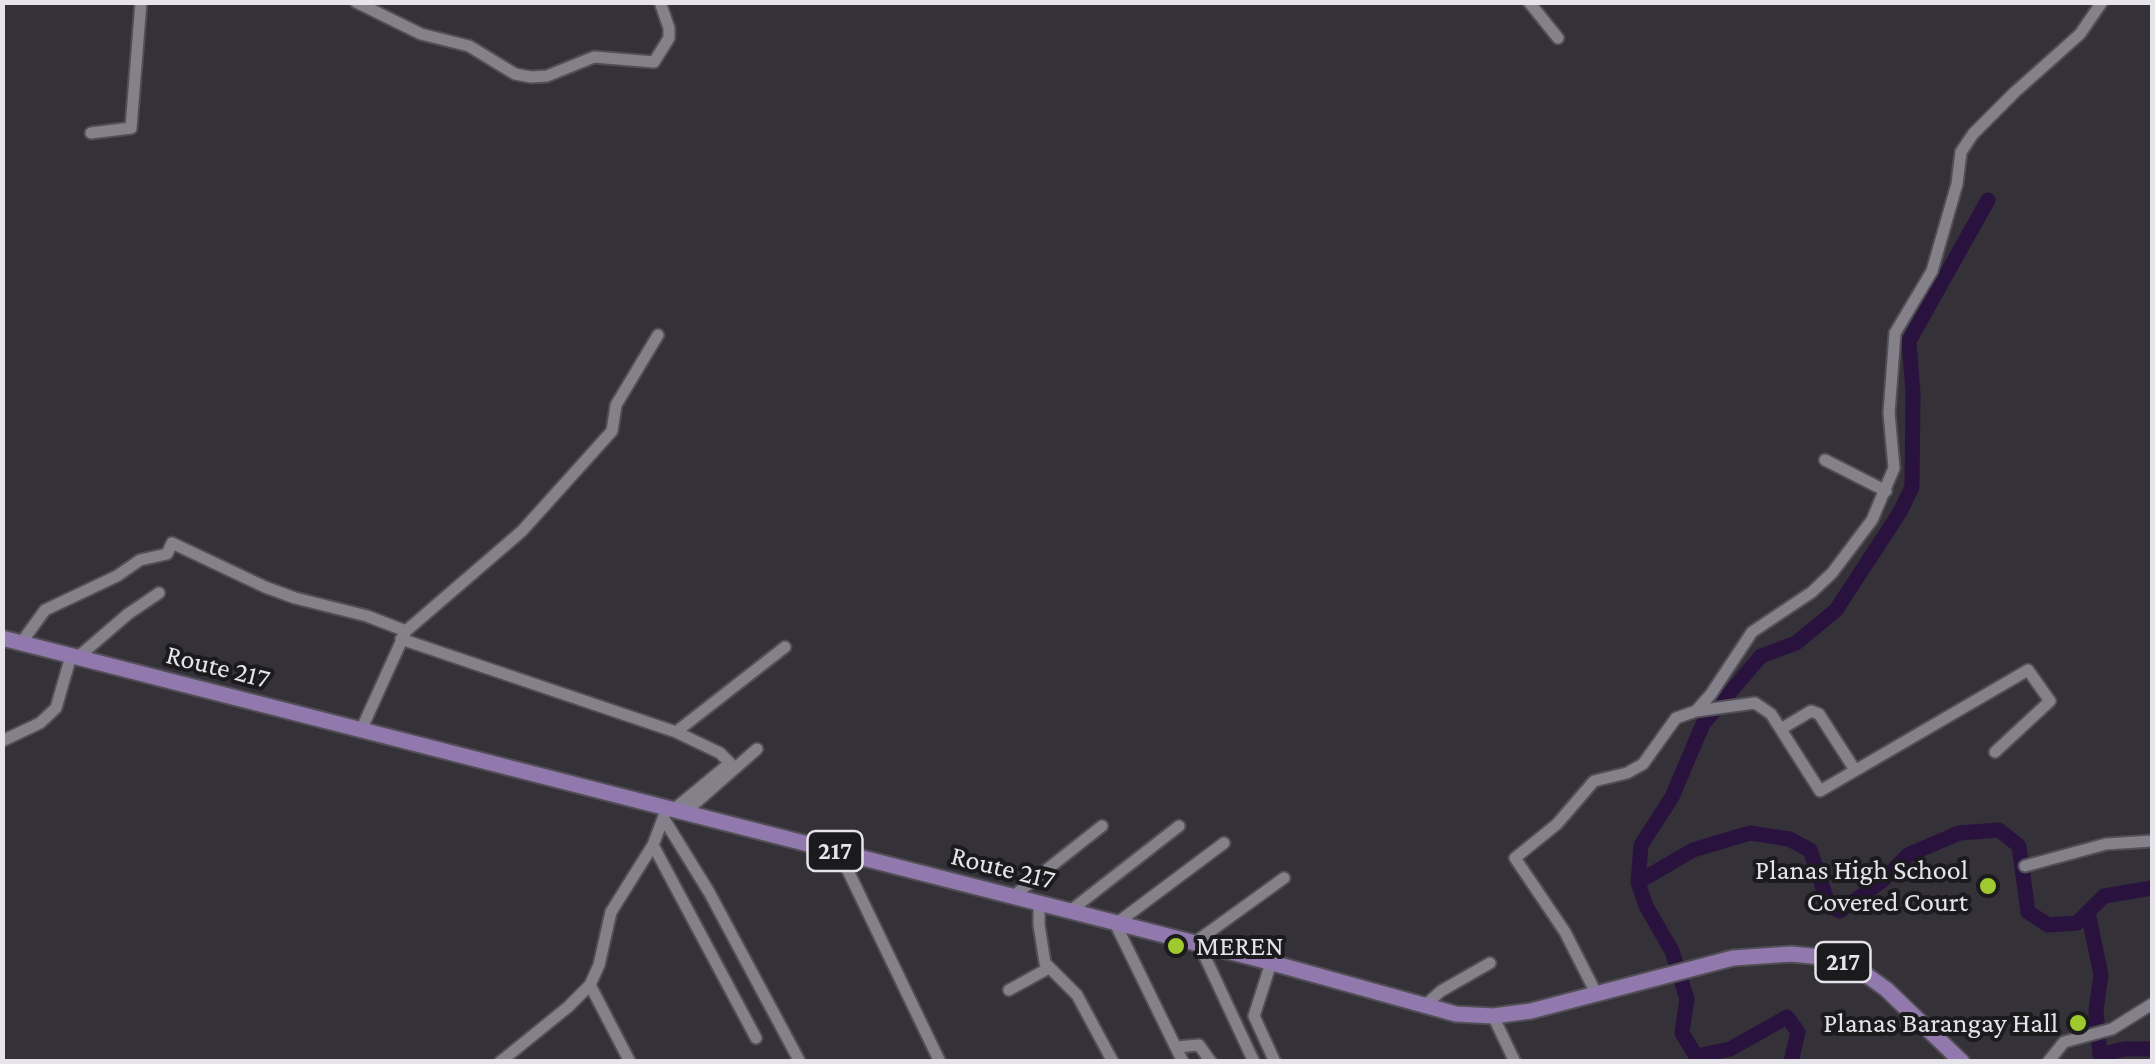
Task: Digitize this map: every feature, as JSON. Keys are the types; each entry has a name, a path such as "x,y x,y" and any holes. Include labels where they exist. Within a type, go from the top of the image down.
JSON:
{"main road":[{"name":"Route 217","path":"2,638 1039,903 1456,1014 1493,1016 1597,996 1758,955 1832,958 1858,969 1886,989 1942,1056 1962,1062"}],"street":[{"path":"91,133 131,128 141,2"},
{"path":"356,2 408,28 469,46 516,74 531,78 560,72 594,57 654,62 669,38 670,28 660,2"},
{"path":"1529,2 1558,38"},
{"path":"1696,711 1712,694 1752,632 1796,604 1832,572 1872,520 1894,468 1890,413 1895,334 1932,271 1957,184 1961,152 2014,92 2080,34 2102,2"},
{"path":"362,728 404,635 522,532 612,431 616,405 658,335"},
{"path":"1825,460 1886,491"},
{"path":"21,643 45,610 117,576 140,560 167,554 172,543 265,587 386,622 404,635 715,749 730,763 672,812 611,912 590,985 568,1008 500,1062"},
{"path":"2,741 40,723 56,708 75,656 159,593"},
{"path":"676,732 785,647"},
{"path":"1597,996 1565,932 1515,858 1556,824 1594,781 1636,768 1652,753 1676,718 1696,711 1755,704 1771,714 1820,790 2028,670 2050,701 1994,752"},
{"path":"1781,729 1810,710 1818,714 1854,770"},
{"path":"672,812 757,749"},
{"path":"672,812 708,892 800,1062"},
{"path":"1012,897 1102,826"},
{"path":"1070,912 1178,826"},
{"path":"2025,866 2106,844 2152,841"},
{"path":"1183,1062 1116,923 1224,843"},
{"path":"653,845 756,1038"},
{"path":"839,852 940,1062"},
{"path":"1254,1062 1197,944 1284,878"},
{"path":"1039,903 1042,952 1050,968 1077,995 1113,1062"},
{"path":"1271,963 1254,1016 1276,1062"},
{"path":"1424,1006 1490,963"},
{"path":"1009,990 1050,968"},
{"path":"590,985 630,1062"},
{"path":"2048,1062 2064,1042 2122,1025 2152,1004"},
{"path":"1493,1016 1515,1062"},
{"path":"1176,1047 1198,1045 1211,1062"}],"waterway":[{"path":"1791,1062 1798,1032 1787,1017 1730,1049 1696,1056 1682,1033 1687,999 1672,951 1646,906 1638,882 1641,845 1672,797 1703,724 1761,656 1796,643 1836,610 1900,512 1912,487 1909,341 1988,200"},
{"path":"1638,882 1693,850 1750,833 1789,839 1810,850 1829,906 1840,911 1882,881 1908,855 1959,833 1999,830 2019,846 2028,912 2048,925 2077,923 2104,896 2152,888"},
{"path":"2088,912 2101,975 2096,1010 2100,1055 2124,1049 2152,1049"}],"place":[{"name":"Planas High School Covered Court","path":"1988,886"},
{"name":"MEREN","path":"1176,946"},
{"name":"Planas Barangay Hall","path":"2078,1023"}]}
